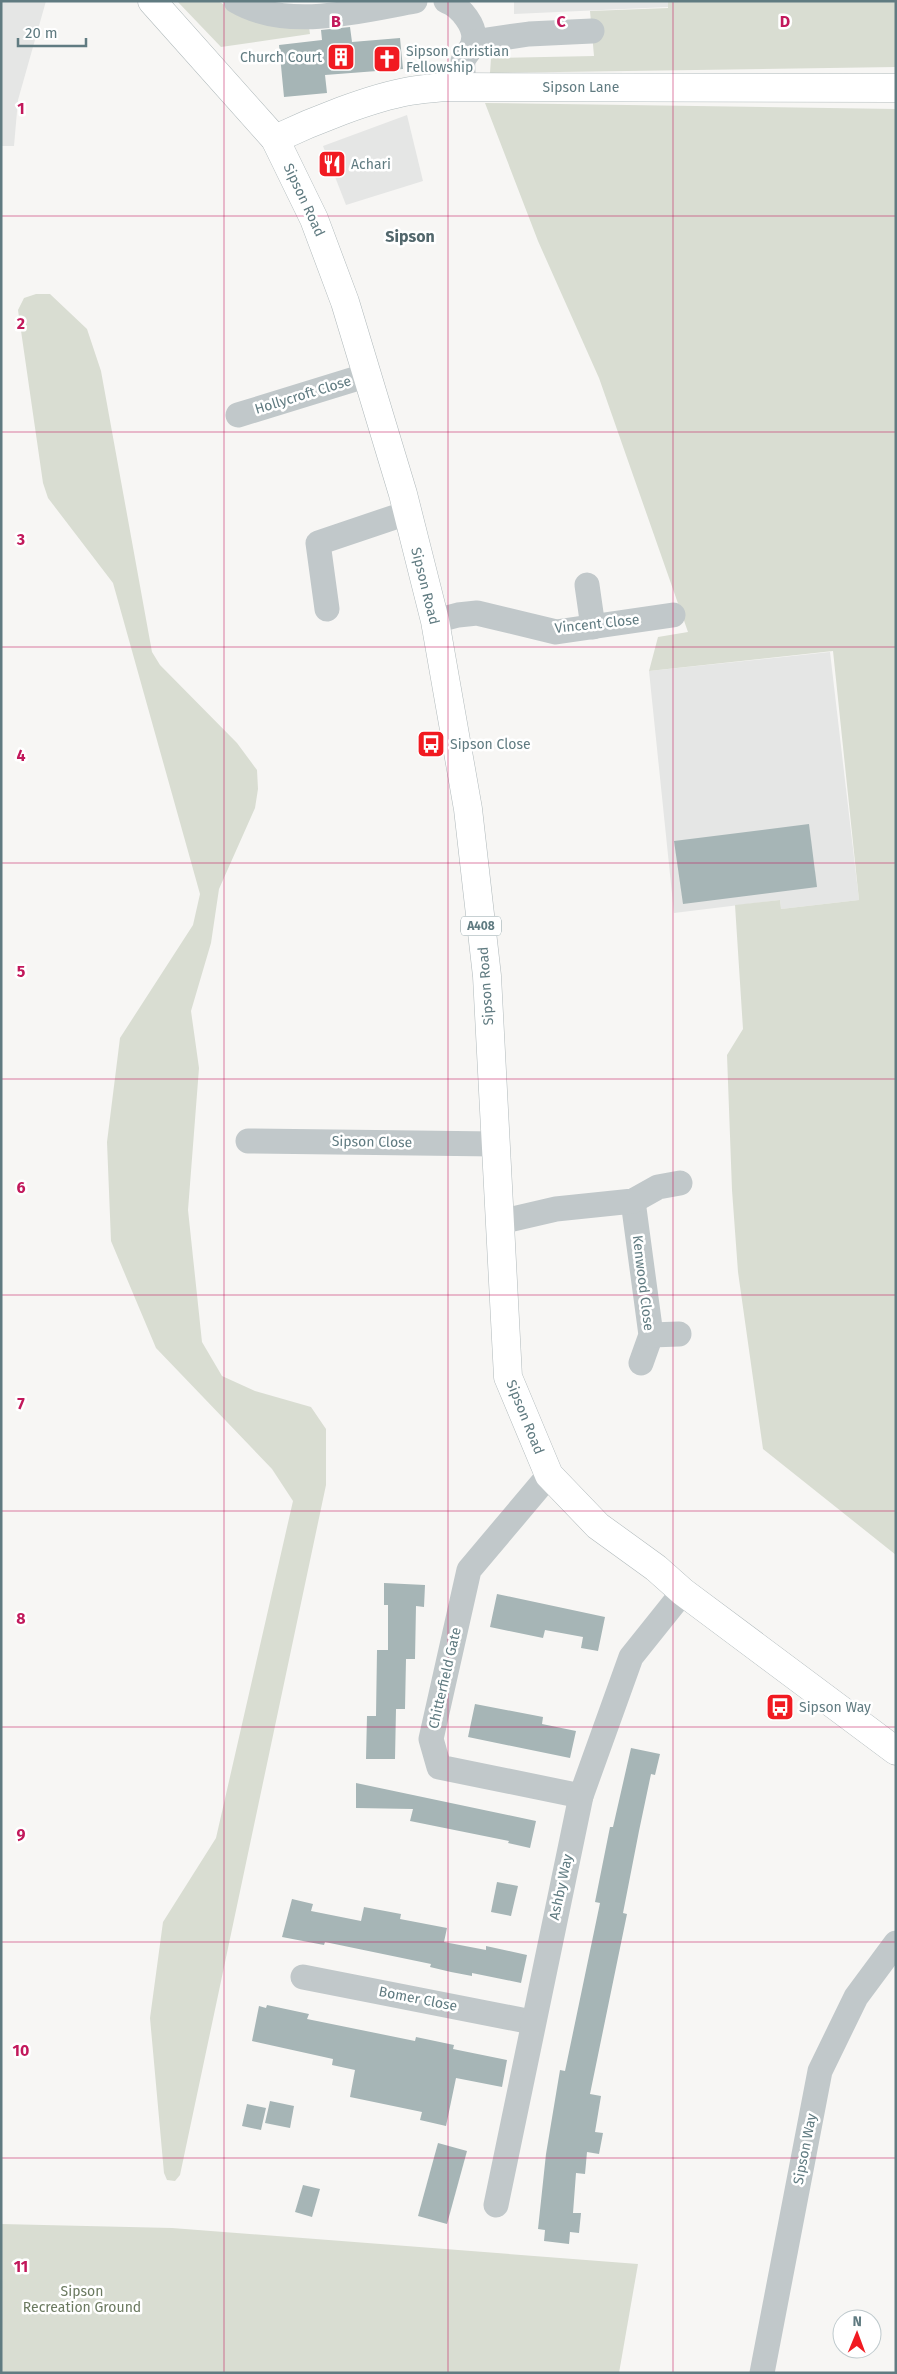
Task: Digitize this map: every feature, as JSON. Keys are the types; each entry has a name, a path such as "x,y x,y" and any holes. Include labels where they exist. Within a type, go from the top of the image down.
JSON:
{"main road":[{"name":"Sipson Road","path":"152,1 275,139 314,219 346,302 407,513 435,621 468,810 487,976 508,1377 549,1475 598,1526 896,1751"},
{"name":"Sipson Lane","path":"275,139 302,126 410,91 464,88 886,88"}],"street":[{"path":"236,1 246,8 286,17 344,13 415,1"},
{"path":"446,1 457,6 463,12 473,35 473,42 463,60 464,88"},
{"path":"473,42 528,34 592,30"},
{"name":"Hollycroft Close","path":"238,415 368,375"},
{"path":"327,609 318,543 407,513"},
{"path":"587,585 592,627"},
{"name":"Vincent Close","path":"435,621 458,614 477,613 556,632 672,615"},
{"name":"Sipson Close","path":"248,1140 496,1144"},
{"path":"500,1222 556,1209 633,1201 658,1187 680,1183"},
{"name":"Kenwood Close","path":"633,1201 651,1335 641,1363"},
{"path":"651,1335 680,1334"},
{"name":"Chitterfield Gate","path":"549,1475 469,1570 431,1740 439,1767 581,1796"},
{"name":"Ashby Way","path":"496,2205 532,2022 581,1796 631,1657 683,1592"},
{"name":"Sipson Way","path":"762,2373 820,2071 856,1997 896,1943"},
{"name":"Bomer Close","path":"303,1977 532,2022"}],"shaded area":[{"path":"1,1 46,1 18,100 14,146 1,146"},
{"path":"514,1 668,1 668,7 514,14"},
{"path":"407,115 423,181 346,205 323,146"},
{"path":"830,652 859,900 781,909 780,900 674,913 649,671"}],"green space":[{"path":"177,1 218,1 228,7 309,27 310,34 221,47"},
{"path":"668,1 896,1 896,67 490,73 491,58 594,56 590,11 668,8"},
{"path":"485,103 896,109 896,1555 763,1449 738,1272 732,1190 727,1055 743,1029 735,905 780,900 781,909 859,900 833,651 649,671 658,637 688,632 599,378 538,241"},
{"path":"36,294 50,294 87,329 101,371 152,652 160,665 237,743 257,770 258,789 255,808 219,889 211,943 191,1011 199,1068 188,1210 202,1342 222,1376 255,1391 311,1407 326,1429 326,1485 180,2175 175,2181 167,2180 164,2173 150,2018 163,1922 216,1838 293,1501 272,1469 156,1348 111,1241 107,1142 120,1038 193,925 200,894 113,583 48,498 43,483 18,310 24,298"},
{"name":"Sipson Recreation Ground","path":"1,2224 172,2228 638,2264 619,2373 1,2373"}],"building":[{"name":"Church Court","path":"350,27 352,42 400,38 403,69 325,75 327,93 284,97 279,45 322,40 321,30"},
{"path":"809,824 817,887 683,904 674,841"},
{"path":"384,1583 425,1585 424,1607 416,1606 415,1659 406,1659 405,1709 396,1709 395,1759 366,1759 367,1716 376,1716 377,1650 388,1650 388,1605 384,1605"},
{"path":"497,1594 605,1617 598,1651 581,1648 583,1637 545,1630 543,1638 490,1627"},
{"path":"475,1704 543,1717 542,1724 576,1731 570,1758 468,1737"},
{"path":"631,1748 660,1754 655,1775 651,1774 639,1831 623,1913 627,1914 590,2094 601,2096 595,2132 603,2133 599,2154 587,2152 585,2174 576,2173 573,2213 581,2213 579,2233 570,2232 569,2244 544,2241 545,2230 538,2229 546,2154 560,2070 565,2071 600,1903 595,1902 610,1827 613,1827"},
{"path":"356,1783 536,1821 530,1848 508,1843 509,1841 410,1821 413,1809 356,1808"},
{"path":"497,1882 518,1886 511,1916 491,1912"},
{"path":"292,1899 313,1904 311,1911 361,1921 364,1907 401,1914 400,1919 447,1928 444,1942 486,1950 486,1946 527,1955 521,1983 472,1973 472,1976 451,1972 430,1967 431,1964 325,1942 324,1945 282,1937"},
{"path":"267,2005 309,2014 307,2019 415,2041 416,2037 454,2045 453,2049 507,2060 502,2087 456,2078 446,2126 420,2120 422,2112 350,2097 355,2070 332,2065 333,2059 252,2041 259,2006 266,2008"},
{"path":"270,2101 294,2106 290,2128 265,2123"},
{"path":"247,2104 266,2108 261,2130 242,2126"},
{"path":"438,2143 467,2151 447,2224 418,2216"},
{"path":"303,2185 320,2189 312,2217 295,2212"}],"place":[{"name":"Church Court","path":"341,57"},
{"name":"Sipson Christian Fellowship","path":"387,59"},
{"name":"Achari","path":"332,164"},
{"name":"Sipson Close","path":"431,744"},
{"name":"Sipson Way","path":"780,1707"}],"district":[{"name":"Sipson","path":"410,236"}]}
